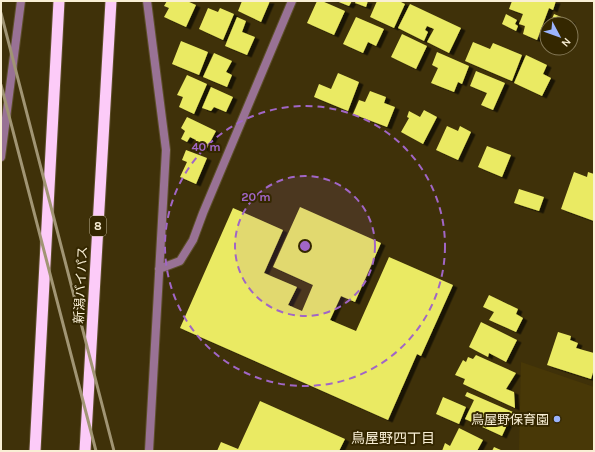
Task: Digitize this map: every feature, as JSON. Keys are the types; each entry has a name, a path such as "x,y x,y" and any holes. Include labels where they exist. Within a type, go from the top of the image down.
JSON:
{"highway":[{"path":"35,451 59,1"},
{"name":"新潟バイパス","path":"85,451 111,1"}],"street":[{"path":"1,157 21,1"},
{"path":"147,1 166,150 149,451"},
{"path":"159,269 180,261 193,240 292,1"}],"shaded area":[{"name":"鳥屋野保育園","path":"521,362 594,387 594,451 519,451"}],"building":[{"path":"167,1 187,1 196,5 186,27 164,17 169,8 164,6"},
{"path":"242,1 270,1 261,22 238,11"},
{"path":"317,1 322,1 345,11 334,35 307,23"},
{"path":"336,1 352,1 349,6"},
{"path":"356,1 368,1 366,7 355,3"},
{"path":"377,1 399,1 405,4 394,28 370,17"},
{"path":"512,1 556,1 553,10 549,8 546,16 539,16 539,35 537,40 523,34 525,26 519,24 523,14 509,9"},
{"path":"410,4 461,28 449,53 427,42 434,29 427,26 425,30 428,32 424,41 398,28"},
{"path":"208,8 218,12 220,8 234,14 223,40 199,29"},
{"path":"506,14 517,20 515,24 518,26 516,31 502,24"},
{"path":"237,17 246,21 242,32 255,37 247,55 225,46"},
{"path":"356,17 384,29 376,46 368,42 363,53 343,44"},
{"path":"402,34 427,46 416,69 391,57"},
{"path":"181,41 208,52 199,75 172,64"},
{"path":"473,42 490,49 493,43 522,55 512,81 465,61"},
{"path":"437,52 469,66 462,84 458,82 454,92 431,83 438,68 432,65"},
{"path":"214,53 232,61 226,72 232,75 227,87 203,77"},
{"path":"526,55 547,65 543,74 551,78 542,96 514,83"},
{"path":"476,71 505,83 493,110 481,105 487,93 470,86"},
{"path":"338,73 359,82 348,111 314,97 319,84 331,89"},
{"path":"187,75 207,84 194,114 179,107 183,97 177,95"},
{"path":"211,87 233,97 226,112 214,107 211,111 202,108"},
{"path":"370,91 386,97 384,103 395,107 387,127 353,114 359,100 365,102"},
{"path":"424,110 437,117 423,144 401,132 409,118 407,117 409,111 420,117"},
{"path":"187,117 216,131 206,150 195,144 196,140 190,137 187,142 181,139 185,131 181,128"},
{"path":"447,126 458,131 460,126 471,132 458,160 436,150"},
{"path":"487,146 511,155 502,177 478,167"},
{"path":"186,150 207,158 196,184 180,177 187,162 182,160"},
{"path":"574,172 587,177 588,172 594,174 594,221 561,209"},
{"path":"519,189 544,197 539,211 514,203"},
{"path":"300,207 381,243 355,302 341,296 330,320 356,331 389,257 453,285 421,356 417,354 388,420 180,328 233,208 283,230 264,273 297,287 288,305 302,311 313,285 273,267"},
{"path":"489,295 518,309 516,314 523,318 516,332 489,320 494,312 483,307"},
{"path":"481,322 517,340 506,362 489,353 488,357 469,347"},
{"path":"558,332 571,336 570,340 578,343 576,348 594,353 594,369 591,379 547,365"},
{"path":"476,355 516,373 506,389 514,392 515,408 463,384 465,379 455,375 463,360 466,362 468,357 473,359"},
{"path":"467,392 513,412 502,436 465,419 474,400 465,396"},
{"path":"443,397 466,407 459,424 436,414"},
{"path":"260,401 345,439 339,451 217,451 221,442 238,449"},
{"path":"459,428 483,440 477,451 442,451 445,443 450,446"},
{"path":"494,447 503,451 492,451"}],"railway":[{"path":"1,13 114,451"},
{"path":"1,85 96,451"}],"place":[{"name":"鳥屋野保育園","path":"557,419"}],"district":[{"name":"鳥屋野四丁目","path":"393,438"}]}
